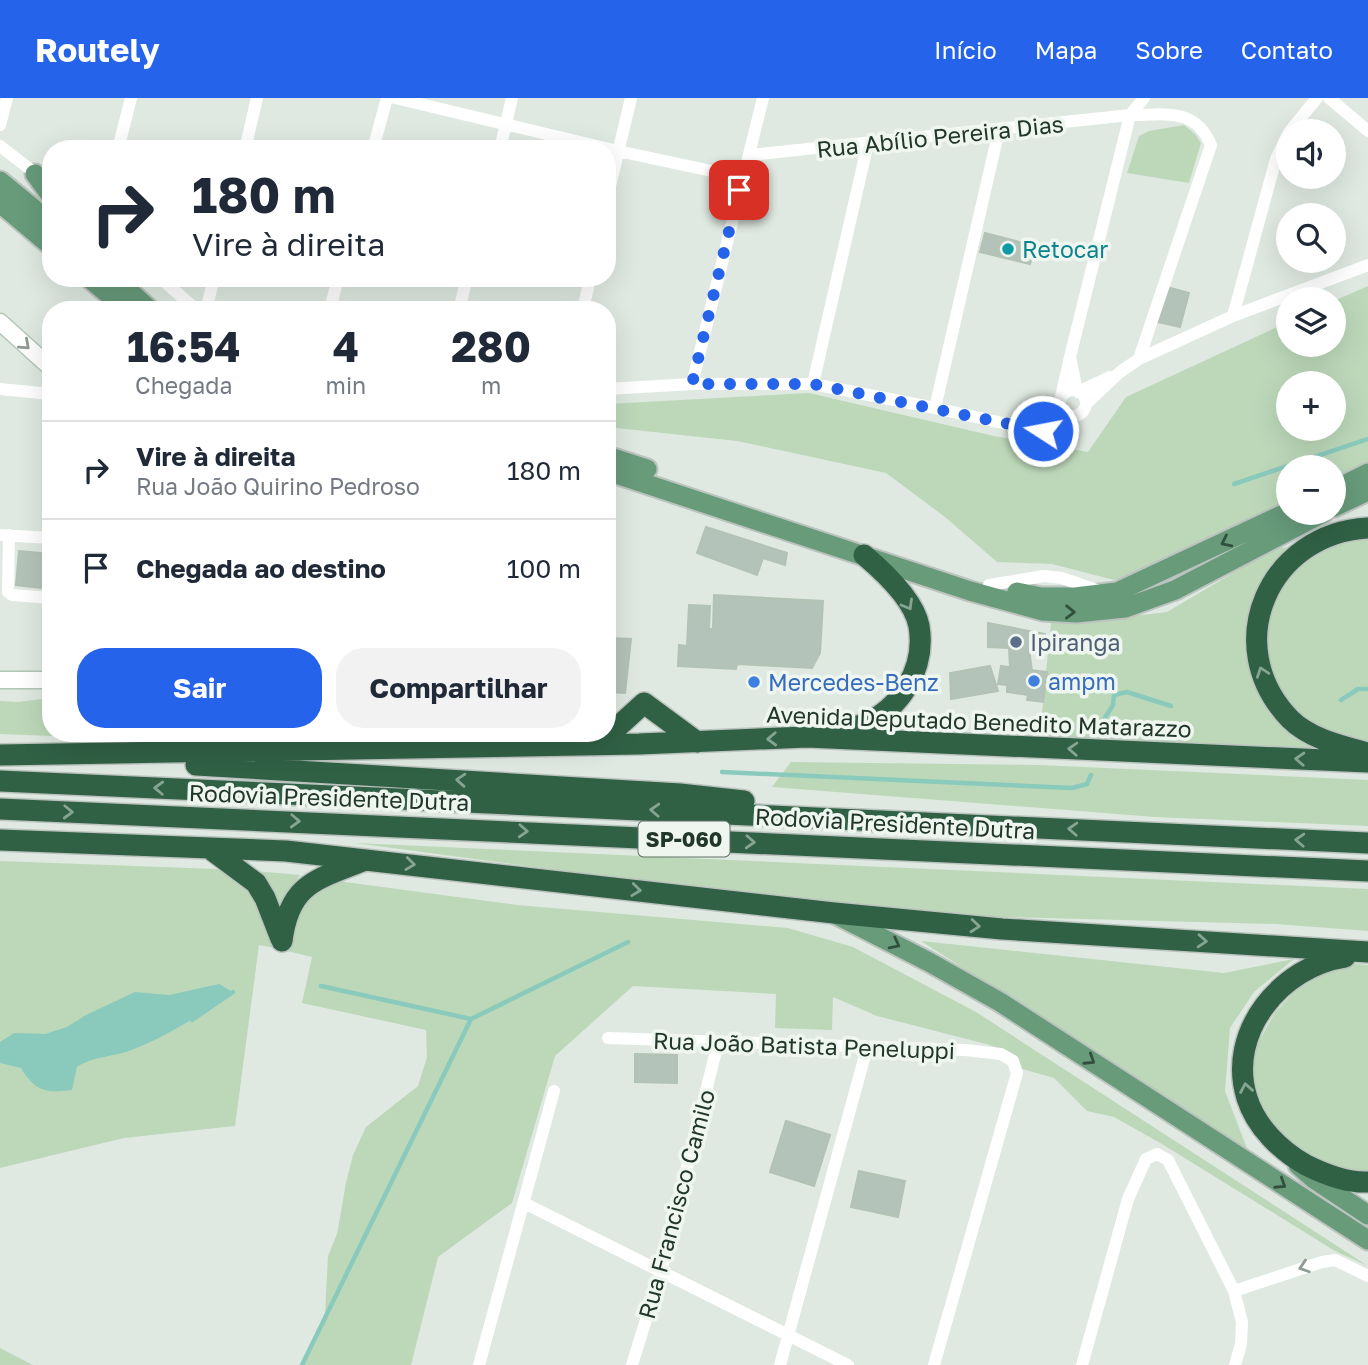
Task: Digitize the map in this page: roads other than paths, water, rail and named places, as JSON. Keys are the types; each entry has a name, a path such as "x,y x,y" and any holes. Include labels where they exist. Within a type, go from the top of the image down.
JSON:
{"highway":[{"path":"1368,528 1353,528 1321,539 1292,559 1268,587 1257,621 1256,654 1268,690 1292,720 1328,742 1368,753"},
{"path":"807,737 862,725 887,710 904,694 916,671 919,624 891,578 864,555"},
{"path":"616,729 644,704 697,742"},
{"name":"Avenida Deputado Benedito Matarazzo","path":"10,755 697,742 807,737 1368,762"},
{"path":"10,755 680,794 944,823"},
{"name":"Rodovia Presidente Dutra","path":"0,781 1368,843"},
{"name":"Rodovia Presidente Dutra","path":"0,809 1368,871"},
{"path":"0,839 286,851 834,913 1002,929 1368,952"},
{"path":"209,848 256,883 282,941 285,916 300,892 329,875 368,859"},
{"path":"1368,952 1328,960 1304,969 1274,993 1251,1028 1242,1064 1247,1098 1264,1130 1285,1153 1320,1172 1368,1182"}],"main road":[{"path":"35,174 42,184"},
{"path":"0,181 42,216"},
{"path":"0,204 42,239"},
{"path":"100,287 116,301"},
{"path":"126,287 140,301"},
{"path":"0,322 42,360"},
{"path":"616,459 989,585 1041,597 1074,597 1117,592 1276,518"},
{"path":"1346,484 1368,473"},
{"path":"616,474 970,591 1042,611 1076,613 1125,608 1175,590 1300,525"},
{"path":"1346,502 1366,493"},
{"path":"0,680 42,680"},
{"path":"834,913 1000,1002 1368,1240"},
{"path":"1285,1153 1314,1179 1368,1215"}],"street":[{"path":"0,125 7,98"},
{"path":"120,140 131,98"},
{"path":"247,140 257,98"},
{"path":"375,140 387,98"},
{"name":"Rua Abílio Pereira Dias","path":"395,98 572,140"},
{"path":"502,140 512,98"},
{"path":"616,160 631,98"},
{"path":"692,384 763,98"},
{"path":"1075,416 1067,415 1061,403 1070,356 1130,116 1144,98"},
{"path":"1300,119 1317,98"},
{"path":"1329,98 1368,131"},
{"name":"Rua Abílio Pereira Dias","path":"618,151 721,173 747,160 868,143 1130,116 1175,115 1193,119 1205,131 1211,145 1139,359"},
{"path":"936,408 999,130"},
{"path":"813,384 868,143"},
{"path":"0,146 42,180"},
{"path":"1233,316 1276,159"},
{"path":"616,388 692,384 813,384 1043,431 1059,427 1082,412 1086,404 1120,372 1139,359 1233,316 1368,265"},
{"path":"170,287 187,301"},
{"path":"1070,356 1077,391 1084,396 1086,404"},
{"path":"1016,426 1041,422 1070,391 1077,391 1120,372"},
{"path":"0,389 42,393"},
{"path":"42,537 4,535 8,592 12,595 42,597"},
{"name":"Rua João Batista Peneluppi","path":"608,1038 965,1050 1000,1055 1013,1061 1017,1073 934,1365"},
{"name":"Rua Francisco Camilo","path":"632,1365 661,1272 718,1043"},
{"path":"780,1365 867,1048"},
{"path":"479,1365 554,1090"},
{"path":"1082,1365 1128,1199 1146,1159 1157,1154 1168,1160 1234,1291 1242,1322 1236,1365"},
{"path":"524,1203 848,1365"},
{"path":"1234,1291 1335,1260 1368,1276"}],"water":[{"path":"219,984 233,992 160,1037 127,1052 77,1067 72,1090 42,1089 31,1082 21,1068 0,1063 0,1042 14,1033 45,1034 67,1027 135,992 169,995"}],"waterway":[{"path":"1234,484 1368,439"},
{"path":"1341,700 1358,689 1368,689"},
{"path":"1101,724 1113,705 1114,695 1127,692 1171,706"},
{"path":"722,772 1072,788 1087,784 1091,775"},
{"path":"321,986 471,1019 628,942"},
{"path":"192,1020 233,992"},
{"path":"302,1365 471,1019"}],"place":[{"name":"Retocar","path":"1008,249"},
{"name":"Ipiranga","path":"1016,642"},
{"name":"ampm","path":"1034,681"},
{"name":"Mercedes-Benz","path":"754,682"}]}
